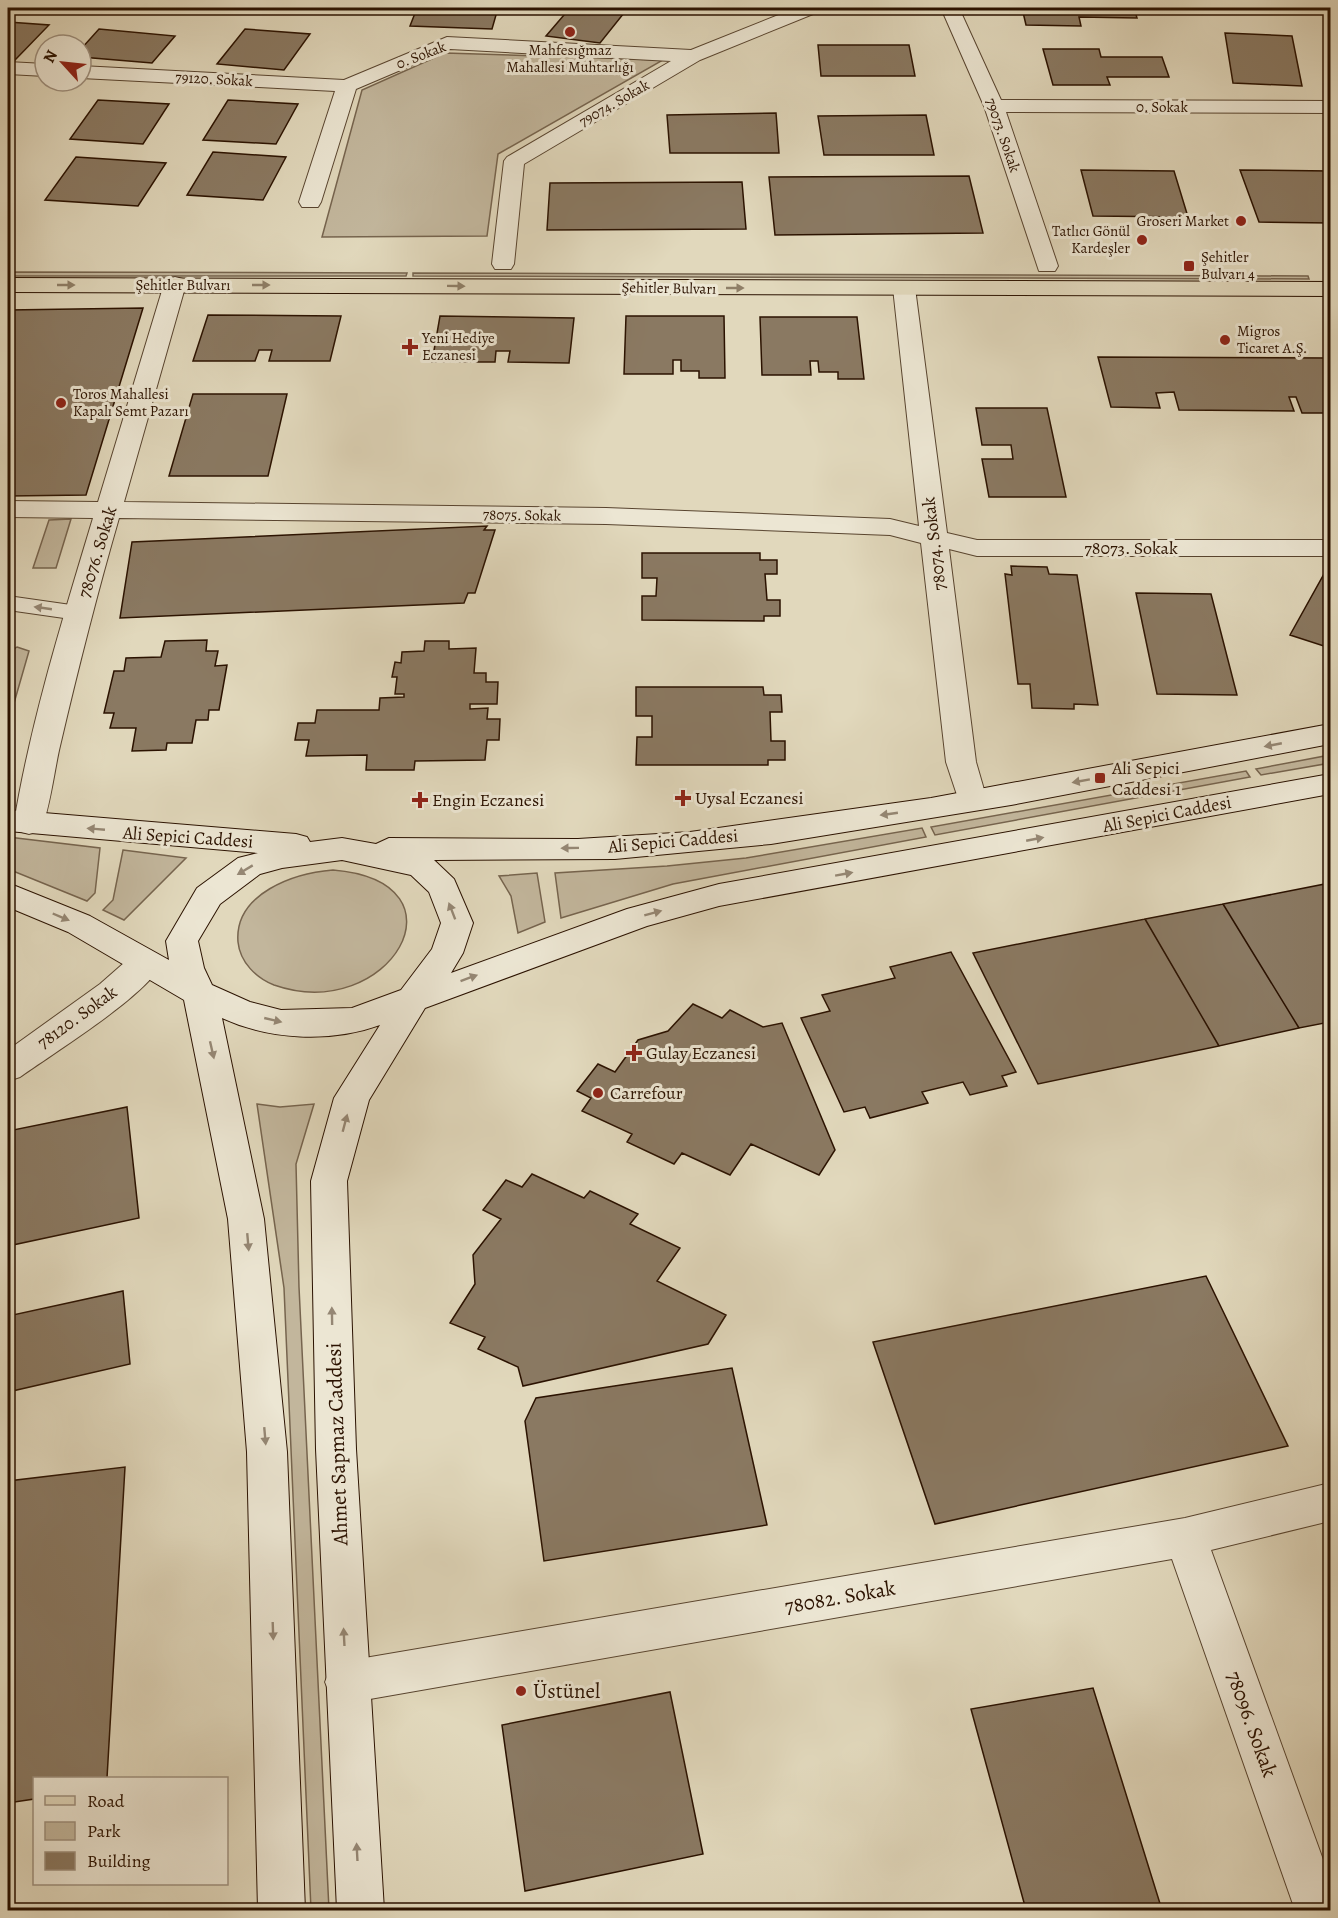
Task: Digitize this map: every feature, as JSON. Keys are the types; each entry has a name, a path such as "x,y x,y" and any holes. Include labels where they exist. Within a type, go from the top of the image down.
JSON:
{"main road":[{"name":"Şehitler Bulvarı","path":"8,264 177,274 904,288 1330,289"},
{"path":"480,264 513,264"},
{"path":"1023,266 1070,266"},
{"name":"Şehitler Bulvarı","path":"8,285 177,274"}],"street":[{"name":"79074. Sokak","path":"513,264 514,161 693,56 811,8"},
{"name":"79073. Sokak","path":"950,8 994,106 1047,266"},
{"name":"0. Sokak","path":"347,86 447,43 693,56"},
{"path":"8,68 33,69"},
{"name":"79120. Sokak","path":"93,73 347,86"},
{"path":"310,202 347,86"},
{"name":"0. Sokak","path":"994,106 1330,107"},
{"name":"78076. Sokak","path":"18,822 35,788 78,613 110,510 177,274"},
{"name":"78074. Sokak","path":"904,288 961,762 972,800"},
{"name":"78075. Sokak","path":"8,510 606,516 890,527 933,539"},
{"name":"78073. Sokak","path":"933,539 977,548 1330,548"},
{"name":"Ali Sepici Caddesi","path":"18,822 342,849 639,847 714,839 972,800 1330,734"},
{"name":"Ali Sepici Caddesi","path":"199,993 241,1012 281,1023 354,1021 638,916 719,895 1330,784"},
{"path":"281,1911 265,1429 246,1219 199,993 187,968 182,941 208,896 249,866 282,856 342,849"},
{"name":"Ahmet Sapmaz Caddesi","path":"342,849 383,856 422,867 443,887 457,923 447,953 414,998 352,1098 329,1180 336,1449 361,1911"},
{"path":"8,894 79,924 199,993"},
{"name":"78120. Sokak","path":"8,1068 112,993 145,963"},
{"name":"78082. Sokak","path":"347,1682 1185,1537 1330,1502"},
{"name":"78096. Sokak","path":"1185,1537 1318,1911"}],"lane":[{"path":"8,603 78,613"}],"green space":[{"path":"445,53 663,60 498,154 487,236 322,237 362,90"},
{"path":"8,272 407,273 406,276 8,276"},
{"path":"413,273 1308,276 1309,279 413,276"},
{"path":"71,519 56,568 33,568 49,520"},
{"path":"17,647 29,651 8,724 8,653"},
{"path":"1330,755 1330,763 1261,775 1256,769"},
{"path":"1246,771 1250,777 935,835 931,827"},
{"path":"922,828 926,837 673,884 561,918 555,873 746,858"},
{"path":"8,837 100,848 95,893 87,901 8,869"},
{"path":"123,850 186,858 124,920 103,910 113,900"},
{"path":"333,870 376,880 399,899 407,922 400,947 380,969 352,986 315,992 274,985 255,974 242,956 238,942 239,925 246,910 256,898 285,881"},
{"path":"537,873 545,922 518,933 511,896 499,876"},
{"path":"257,1104 280,1107 314,1104 296,1164 299,1287 329,1910 311,1910 284,1288"}],"building":[{"path":"116,8 172,8 168,12"},
{"path":"327,8 408,8 407,11"},
{"path":"417,8 498,8 492,29 410,26"},
{"path":"570,8 628,8 600,43 546,36"},
{"path":"1022,8 1134,8 1137,18 1079,17 1081,26 1026,25"},
{"path":"8,22 49,25 41,33 33,33 33,41 15,60 8,60"},
{"path":"99,29 175,36 152,63 93,58 93,36"},
{"path":"245,29 310,34 284,70 217,64"},
{"path":"1225,33 1292,36 1302,86 1233,83"},
{"path":"818,45 909,45 915,76 821,76"},
{"path":"1043,49 1099,49 1101,57 1162,57 1169,77 1107,77 1110,85 1053,85"},
{"path":"98,100 169,104 143,144 70,139"},
{"path":"228,100 298,104 276,144 203,140"},
{"path":"776,113 779,153 670,153 667,115"},
{"path":"926,115 934,155 824,155 818,116"},
{"path":"213,152 286,157 263,200 187,195"},
{"path":"76,157 166,163 138,206 45,200"},
{"path":"1081,170 1174,171 1188,217 1093,216"},
{"path":"1240,170 1330,171 1330,223 1259,222"},
{"path":"969,176 983,233 775,235 769,177"},
{"path":"742,182 746,229 547,230 550,183"},
{"name":"Toros Mahallesi Kapalı Semt Pazarı","path":"143,308 86,495 8,496 8,310"},
{"path":"208,315 341,316 330,361 269,361 272,350 259,350 255,361 193,361"},
{"path":"440,316 574,318 569,363 508,362 510,351 496,351 495,362 432,362"},
{"path":"626,316 724,316 725,378 699,378 699,371 681,371 681,360 673,360 673,374 624,374"},
{"path":"760,317 857,317 864,379 838,379 838,372 819,372 818,361 810,361 811,375 762,375"},
{"path":"1098,357 1330,358 1330,413 1302,413 1296,397 1289,397 1294,411 1179,410 1174,392 1156,393 1160,408 1111,407"},
{"path":"193,394 287,394 268,476 169,476"},
{"path":"976,408 1047,408 1066,497 989,497 982,459 1013,459 1011,445 982,445"},
{"path":"487,526 484,530 495,530 475,593 468,593 464,603 120,618 132,542"},
{"path":"642,553 760,553 760,560 777,560 777,574 765,574 767,600 780,600 780,616 764,616 764,621 642,620 642,596 656,596 657,578 642,578"},
{"path":"1011,566 1047,567 1049,574 1077,575 1098,705 1074,704 1074,709 1032,708 1030,684 1018,684 1005,574 1012,575"},
{"path":"1324,574 1330,576 1330,648 1290,635"},
{"path":"1136,593 1211,594 1237,695 1157,694"},
{"path":"207,640 206,651 218,651 215,666 227,665 219,710 209,710 208,720 196,720 192,743 167,743 166,750 132,751 136,728 110,728 114,713 104,713 114,671 124,671 126,658 161,657 165,641"},
{"path":"425,641 449,641 449,649 476,648 474,673 486,673 486,682 498,682 497,704 470,704 470,709 488,708 487,719 500,719 499,740 487,740 485,760 415,761 414,770 366,770 367,755 306,756 309,740 295,740 298,723 315,723 317,710 379,710 380,698 404,697 404,694 395,694 397,677 392,677 395,662 401,663 402,652 424,651"},
{"path":"636,687 763,687 764,695 781,695 782,712 770,712 771,741 785,741 785,760 768,760 768,765 636,765 637,737 652,737 652,716 636,716"},
{"path":"1330,883 1330,1022 1299,1028 1223,904"},
{"path":"1223,904 1299,1028 1219,1046 1145,919"},
{"path":"1145,919 1219,1046 1038,1084 973,953"},
{"path":"951,952 1016,1072 1002,1076 1007,1086 970,1095 963,1082 922,1092 928,1103 870,1118 865,1107 844,1112 801,1018 830,1011 822,995 895,978 890,967"},
{"path":"693,1004 722,1018 730,1010 763,1027 782,1023 835,1150 819,1175 751,1144 730,1175 682,1153 674,1164 627,1142 632,1134 582,1111 591,1098 577,1091 598,1064 615,1072 638,1040 668,1031"},
{"path":"127,1107 139,1218 8,1246 8,1131"},
{"path":"532,1174 584,1198 590,1191 638,1214 630,1224 680,1248 657,1281 726,1315 708,1344 523,1386 518,1367 478,1349 485,1337 450,1323 475,1284 473,1255 501,1219 483,1210 506,1180 522,1187"},
{"path":"1206,1276 1288,1446 935,1524 873,1342"},
{"path":"123,1291 130,1364 8,1392 8,1316"},
{"path":"732,1368 767,1525 544,1561 525,1421 536,1398"},
{"path":"125,1467 107,1777 33,1777 33,1799 8,1803 8,1481"},
{"path":"1093,1688 1162,1910 1026,1910 971,1709"},
{"path":"670,1692 703,1854 525,1891 502,1725"}],"place":[{"name":"Mahfesığmaz Mahallesi Muhtarlığı","path":"570,32"},
{"name":"Groseri Market","path":"1241,221"},
{"name":"Tatlıcı Gönül Kardeşler","path":"1142,240"},
{"name":"Şehitler Bulvarı 4","path":"1189,266"},
{"name":"Migros Ticaret A.Ş.","path":"1225,340"},
{"name":"Yeni Hediye Eczanesi","path":"410,347"},
{"name":"Toros Mahallesi Kapalı Semt Pazarı","path":"61,403"},
{"name":"Ali Sepici Caddesi 1","path":"1100,778"},
{"name":"Uysal Eczanesi","path":"683,798"},
{"name":"Engin Eczanesi","path":"420,800"},
{"name":"Gulay Eczanesi","path":"634,1053"},
{"name":"Carrefour","path":"598,1093"},
{"name":"Üstünel","path":"521,1691"}]}
